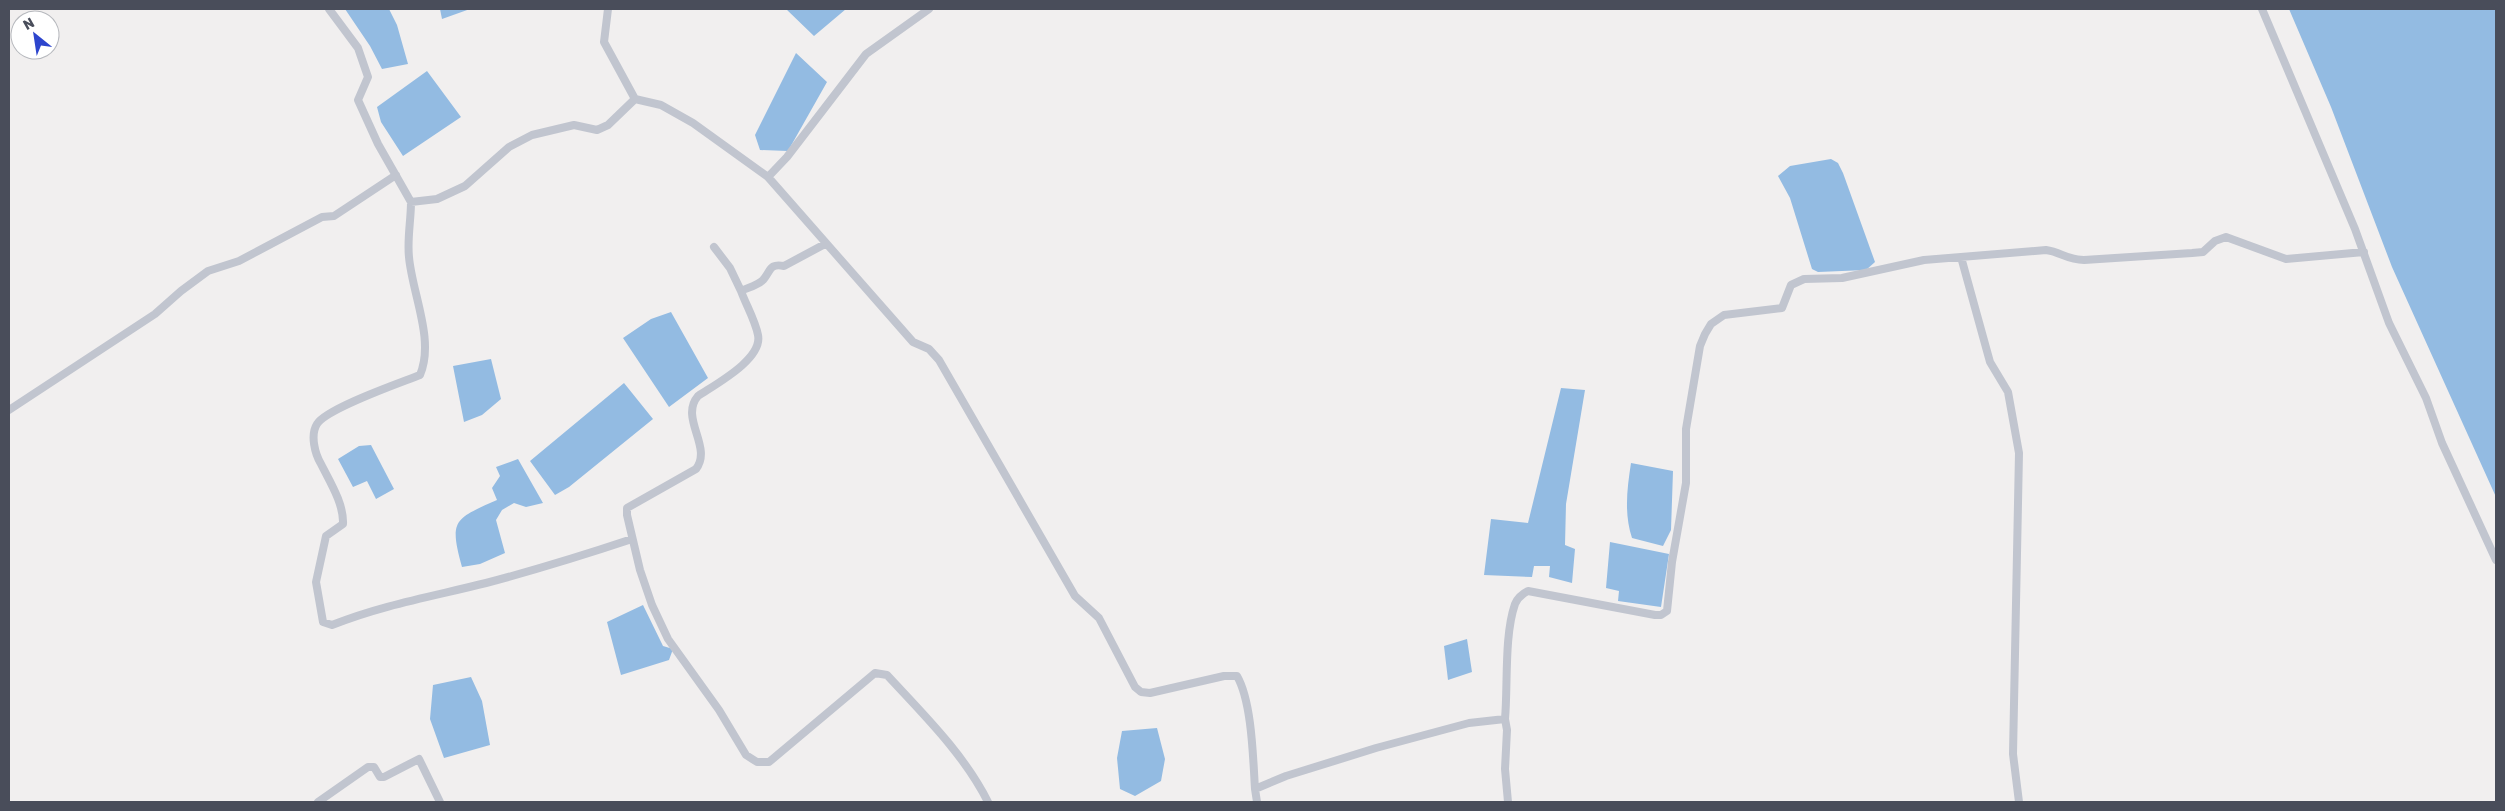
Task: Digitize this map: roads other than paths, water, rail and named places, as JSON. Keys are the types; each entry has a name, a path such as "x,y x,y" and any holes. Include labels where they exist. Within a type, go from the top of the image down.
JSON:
{"street":[{"path":"329,9 358,48 368,77 358,100 411,202 409,256 426,347 425,364 420,374 355,402 320,420 315,426 316,457 331,484 344,515 343,524 326,536 316,582 323,622 332,625 400,602 486,583 632,538"},
{"path":"608,9 604,42 635,100"},
{"path":"768,177 804,136 866,54 929,9"},
{"path":"2262,9 2364,252 2390,323 2426,398 2442,443 2496,560"},
{"path":"411,202 437,199 464,186 509,147 532,135 574,125 597,130 608,125 635,100"},
{"path":"635,100 661,105 693,123 768,177 913,342 929,349 939,360 1075,596 1099,618 1135,687 1141,692 1150,693 1224,676 1237,676 1243,686 1252,743 1257,802"},
{"path":"9,410 156,314 181,291 208,271 239,261 322,217 334,216 396,175"},
{"path":"1508,802 1505,768 1506,719 1509,648 1515,604 1521,594 1528,591 1655,615 1661,615 1666,611 1686,483 1686,429 1700,346 1711,324 1724,315 1782,308 1791,285 1804,280 1842,278 1924,260 2046,250 2059,253 2069,260 2192,253 2203,252 2215,240 2226,237 2286,259 2364,252"},
{"path":"741,291 762,280 770,267 776,264 784,266 826,244"},
{"path":"714,247 730,268 741,291 758,334 758,346 750,359 698,396 692,404 702,462 696,469 628,508 627,514 632,538 652,605 668,639 719,710 746,755 757,762 768,762 875,673 881,672 938,730 980,786 988,802"},
{"path":"1961,257 1990,362 2008,392 2019,453 2013,754 2019,802"},
{"path":"1255,789 1286,776 1418,736 1469,723 1506,719"},
{"path":"318,802 368,767 374,767 380,777 384,777 419,759 440,802"}],"water":[{"path":"345,9 389,9 397,25 408,64 382,69 370,46"},
{"path":"440,9 470,9 442,19"},
{"path":"786,9 846,9 814,36"},
{"path":"2289,9 2496,9 2496,497 2392,267 2331,107"},
{"path":"796,53 827,82 788,151 760,150 755,135"},
{"path":"427,71 461,117 403,156 381,122 377,107"},
{"path":"1831,159 1838,163 1843,173 1875,262 1866,270 1818,272 1812,269 1790,198 1778,176 1790,166"},
{"path":"671,312 708,378 669,407 623,338 651,319"},
{"path":"491,359 501,399 482,415 464,422 453,366"},
{"path":"624,383 653,419 569,487 555,495 530,461"},
{"path":"1561,388 1585,390 1566,504 1565,545 1575,549 1572,583 1549,577 1550,566 1534,566 1532,577 1484,575 1491,519 1528,523"},
{"path":"371,445 394,489 376,499 367,481 353,487 338,459 359,446"},
{"path":"518,459 543,503 526,507 514,503 502,510 496,520 505,553 480,564 462,567 456,539 458,523 472,512 497,500 492,488 500,476 496,467"},
{"path":"1631,463 1673,471 1671,530 1663,546 1632,538 1627,511 1627,492"},
{"path":"1610,542 1669,554 1661,607 1618,601 1619,591 1606,588"},
{"path":"643,605 663,646 673,649 669,660 621,675 607,622"},
{"path":"1467,639 1472,672 1448,680 1444,646"},
{"path":"471,677 482,701 490,745 444,758 430,719 433,685"},
{"path":"1157,728 1165,759 1161,781 1135,796 1120,789 1117,758 1122,731"}]}
